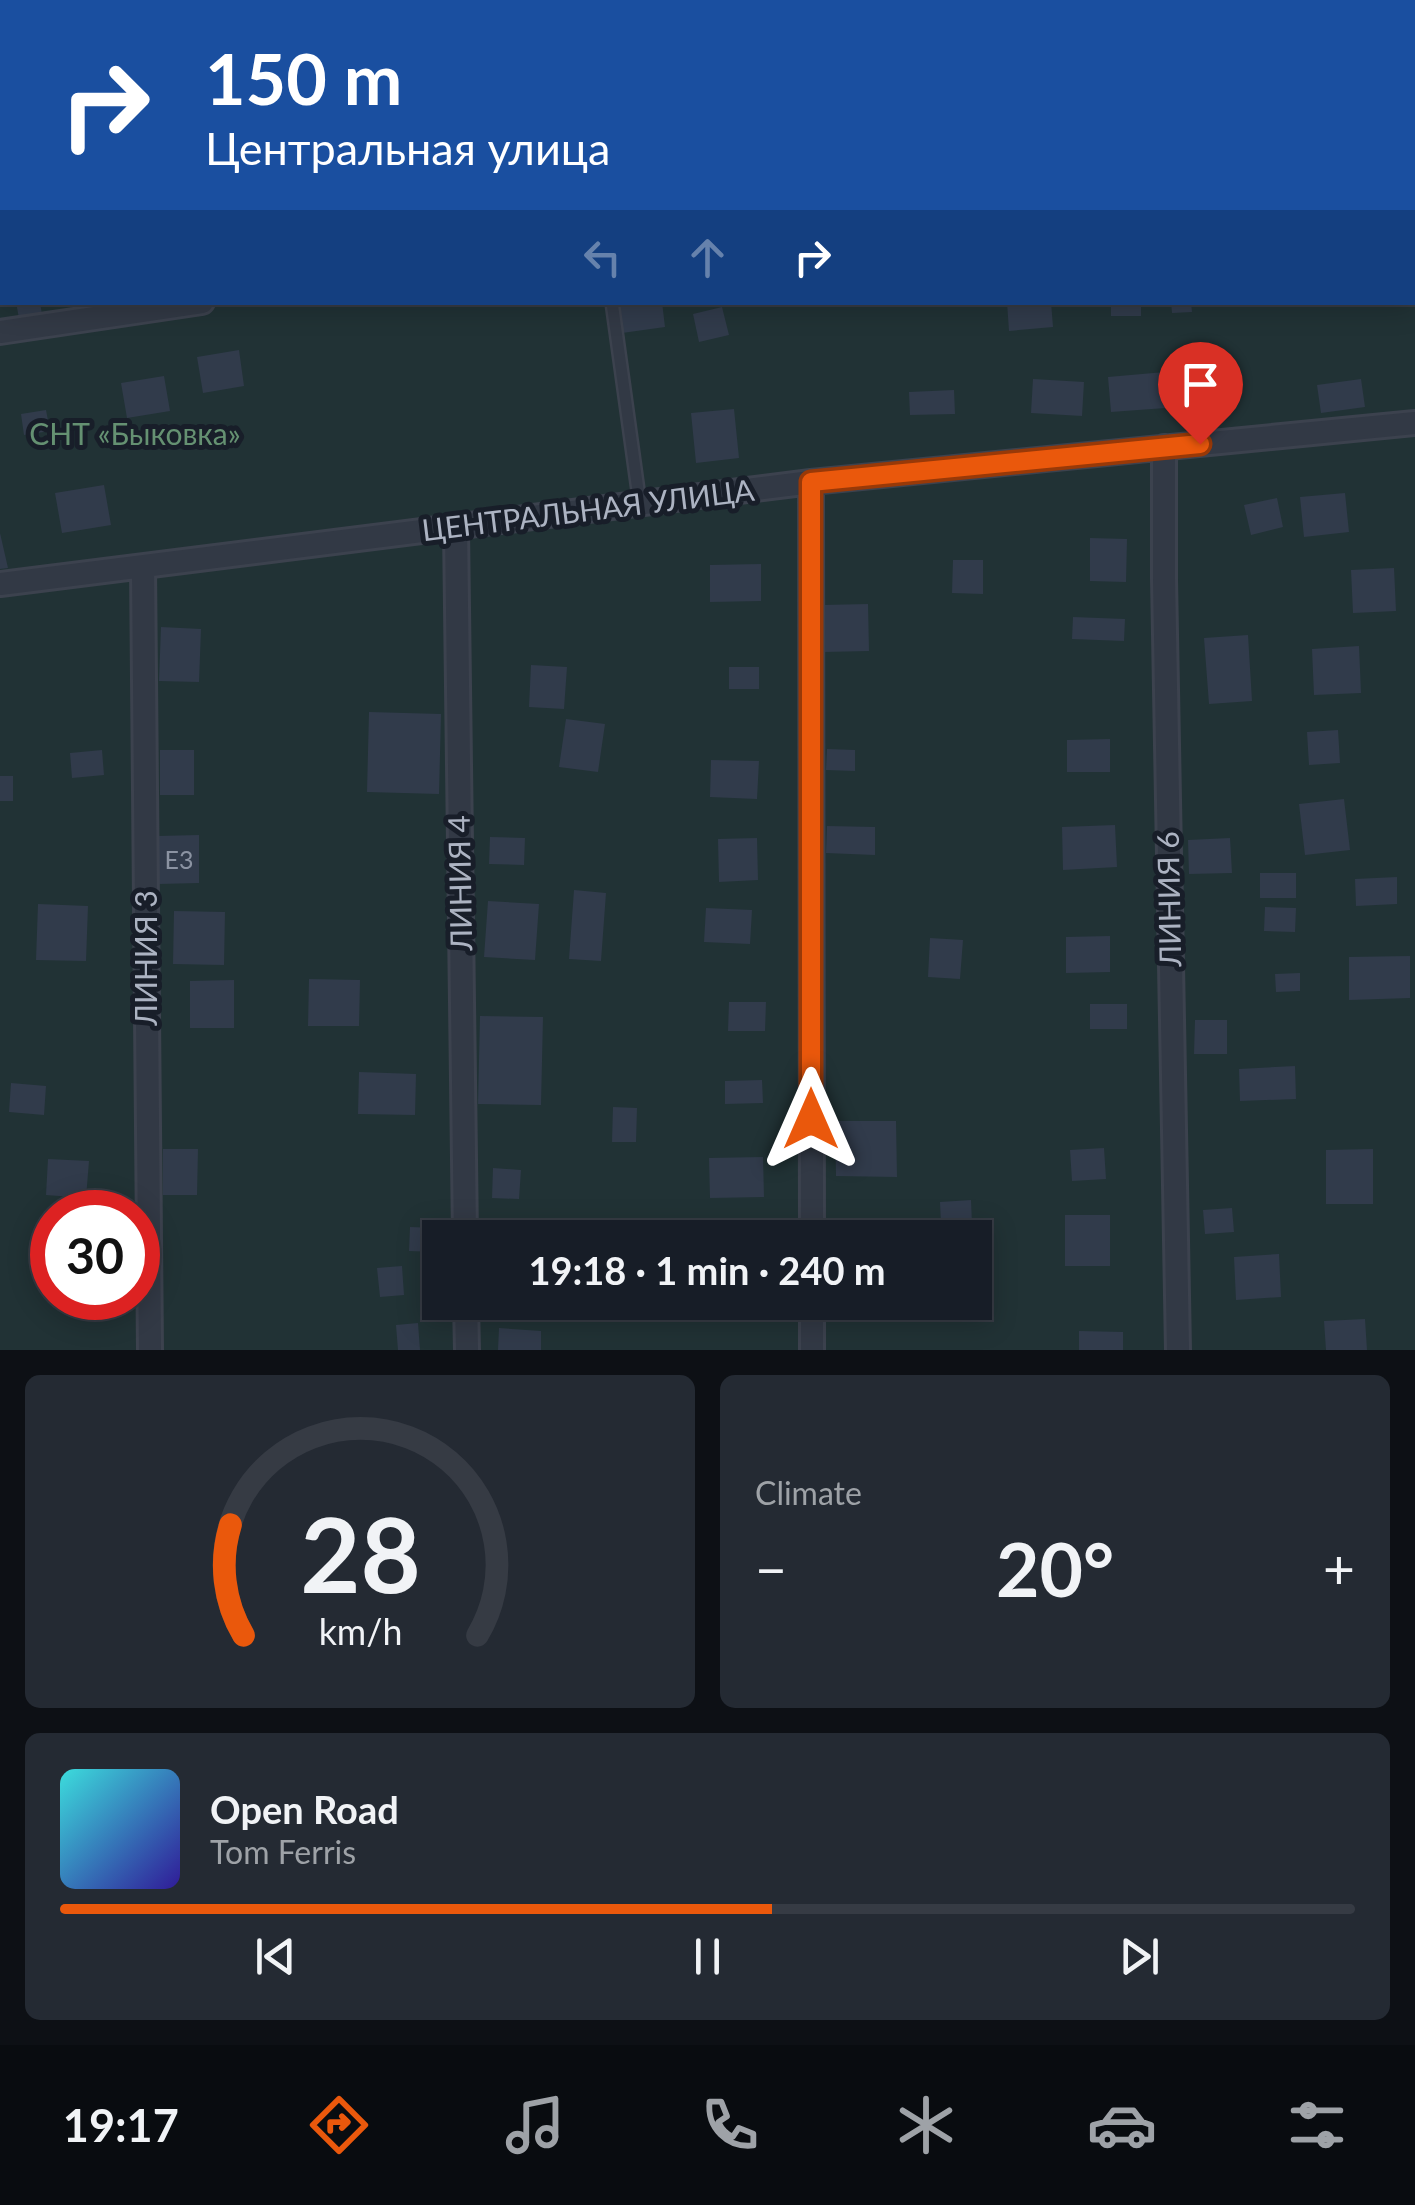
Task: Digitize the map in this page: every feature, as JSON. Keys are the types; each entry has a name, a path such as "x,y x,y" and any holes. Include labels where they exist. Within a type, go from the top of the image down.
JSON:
{"street":[{"path":"0,332 182,305"},
{"name":"ЦЕНТРАЛЬНАЯ УЛИЦА","path":"0,584 811,482 1415,423"},
{"name":"ЛИНИЯ 6","path":"1164,448 1178,1350"},
{"path":"811,482 812,1220"},
{"name":"ЛИНИЯ 4","path":"456,528 466,1220"},
{"name":"ЛИНИЯ 3","path":"144,567 150,1350"},
{"path":"466,1320 467,1350"},
{"path":"812,1320 812,1350"}],"lane":[{"path":"612,305 640,505"}],"green space":[{"name":"СНТ «Быковка»","path":"0,305 1415,305 1415,1350 0,1350"}],"building":[{"path":"17,305 40,305 43,321 20,324"},
{"path":"618,305 662,305 665,327 622,333"},
{"path":"1007,305 1051,305 1053,327 1009,331"},
{"path":"1111,305 1141,305 1141,316 1111,316"},
{"path":"1171,305 1191,305 1192,312 1172,313"},
{"path":"722,307 729,335 699,342 693,314"},
{"path":"239,350 244,386 203,393 197,357"},
{"path":"1176,371 1179,407 1111,412 1108,377"},
{"path":"164,376 170,411 127,418 121,383"},
{"path":"1033,379 1084,382 1082,416 1031,413"},
{"path":"1361,379 1365,407 1321,413 1317,385"},
{"path":"954,390 955,414 910,415 909,392"},
{"path":"734,409 739,458 696,463 691,413"},
{"path":"46,410 50,431 24,435 21,414"},
{"path":"104,485 111,525 62,533 55,493"},
{"path":"1345,493 1349,532 1304,537 1300,497"},
{"path":"1277,498 1283,527 1251,535 1244,505"},
{"path":"0,533 8,568 0,569"},
{"path":"1090,538 1127,539 1126,582 1090,581"},
{"path":"953,560 983,560 983,594 952,593"},
{"path":"761,564 761,601 710,602 710,565"},
{"path":"1394,568 1396,611 1353,613 1351,570"},
{"path":"868,604 869,651 824,652 823,605"},
{"path":"1073,617 1125,619 1124,641 1072,639"},
{"path":"161,627 201,629 199,682 159,681"},
{"path":"1248,635 1252,701 1209,704 1204,638"},
{"path":"1359,646 1361,693 1314,695 1312,649"},
{"path":"531,665 567,667 564,709 529,707"},
{"path":"729,667 759,667 759,689 729,689"},
{"path":"369,712 441,714 439,794 367,792"},
{"path":"566,719 605,724 598,772 559,767"},
{"path":"1338,730 1340,763 1309,765 1307,732"},
{"path":"1110,739 1110,772 1067,772 1067,740"},
{"path":"827,749 855,750 855,771 826,770"},
{"path":"102,750 104,775 72,778 70,753"},
{"path":"160,750 194,750 194,795 160,795"},
{"path":"711,760 759,761 757,799 710,797"},
{"path":"0,776 13,776 13,801 0,801"},
{"path":"1344,799 1350,850 1305,855 1299,804"},
{"path":"1115,825 1117,867 1063,870 1062,827"},
{"path":"827,826 875,827 875,855 826,853"},
{"path":"199,835 199,883 159,884 158,836"},
{"path":"490,837 525,838 524,865 489,864"},
{"path":"757,838 758,880 719,882 718,839"},
{"path":"1230,838 1232,873 1189,874 1188,840"},
{"path":"1260,873 1296,873 1296,898 1260,898"},
{"path":"1397,877 1397,904 1356,906 1355,879"},
{"path":"574,890 606,893 601,961 569,959"},
{"path":"488,901 539,904 535,960 484,957"},
{"path":"38,904 88,906 86,961 36,960"},
{"path":"1265,907 1296,908 1295,932 1264,931"},
{"path":"706,908 752,910 750,944 704,942"},
{"path":"174,911 225,912 224,965 173,964"},
{"path":"1110,936 1110,972 1066,973 1066,937"},
{"path":"930,938 963,940 960,979 928,977"},
{"path":"1410,956 1410,998 1349,1000 1349,957"},
{"path":"1300,973 1300,991 1276,992 1275,974"},
{"path":"309,979 360,980 359,1026 308,1026"},
{"path":"234,980 234,1028 190,1028 190,981"},
{"path":"729,1002 766,1002 765,1031 728,1031"},
{"path":"1090,1004 1127,1004 1127,1029 1090,1029"},
{"path":"480,1016 543,1017 541,1105 478,1104"},
{"path":"1195,1020 1227,1020 1227,1054 1194,1054"},
{"path":"1295,1066 1296,1099 1240,1101 1239,1069"},
{"path":"359,1072 416,1074 415,1115 358,1114"},
{"path":"762,1080 763,1103 725,1104 725,1081"},
{"path":"11,1083 46,1086 44,1115 9,1112"},
{"path":"613,1107 637,1108 636,1142 612,1142"},
{"path":"835,1121 896,1121 897,1177 836,1176"},
{"path":"1104,1148 1106,1179 1072,1181 1070,1150"},
{"path":"163,1149 198,1149 197,1195 163,1195"},
{"path":"1373,1149 1373,1204 1326,1204 1326,1150"},
{"path":"763,1157 764,1197 710,1198 709,1158"},
{"path":"48,1159 89,1161 87,1190 46,1190"},
{"path":"493,1168 521,1170 519,1199 492,1198"},
{"path":"971,1200 972,1220 941,1220 940,1202"},
{"path":"1232,1208 1234,1232 1205,1234 1203,1210"},
{"path":"1065,1215 1110,1215 1110,1266 1065,1266"},
{"path":"410,1227 422,1227 422,1252 409,1251"},
{"path":"1279,1254 1281,1297 1236,1300 1234,1257"},
{"path":"402,1266 404,1295 380,1297 377,1268"},
{"path":"1365,1319 1367,1350 1326,1350 1324,1321"},
{"path":"418,1323 420,1350 398,1350 396,1325"},
{"path":"499,1328 541,1331 541,1350 498,1350"},
{"path":"1079,1331 1123,1332 1123,1350 1079,1350"}],"route":[{"path":"811,1119 811,482 1200,444"}]}
